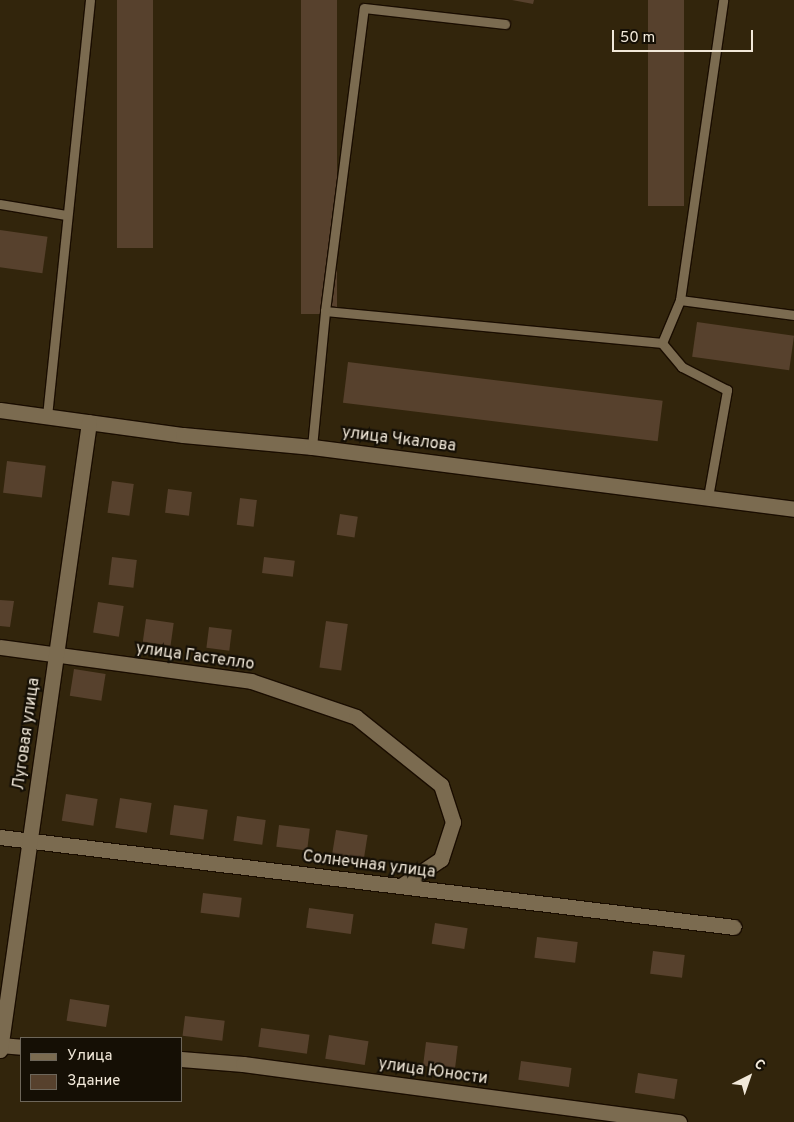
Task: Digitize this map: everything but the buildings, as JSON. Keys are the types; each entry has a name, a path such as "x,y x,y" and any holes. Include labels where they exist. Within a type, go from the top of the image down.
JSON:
{"street":[{"name":"улица Чкалова","path":"0,410 88,422 312,447 794,509"},
{"name":"Луговая улица","path":"0,1047 88,422"},
{"name":"улица Гастелло","path":"0,647 251,681 356,717 441,785 453,822 441,859 401,886"},
{"name":"Солнечная улица","path":"0,837 734,927"},
{"path":"0,1047 20,1047"},
{"name":"улица Юности","path":"182,1059 243,1064 679,1122"}],"lane":[{"path":"47,416 66,215 90,0"},
{"path":"662,343 680,300 723,0"},
{"path":"312,447 324,311 364,8 505,24"},
{"path":"0,204 66,215"},
{"path":"680,300 794,315"},
{"path":"324,311 662,343 682,367 727,390 708,497"}]}
